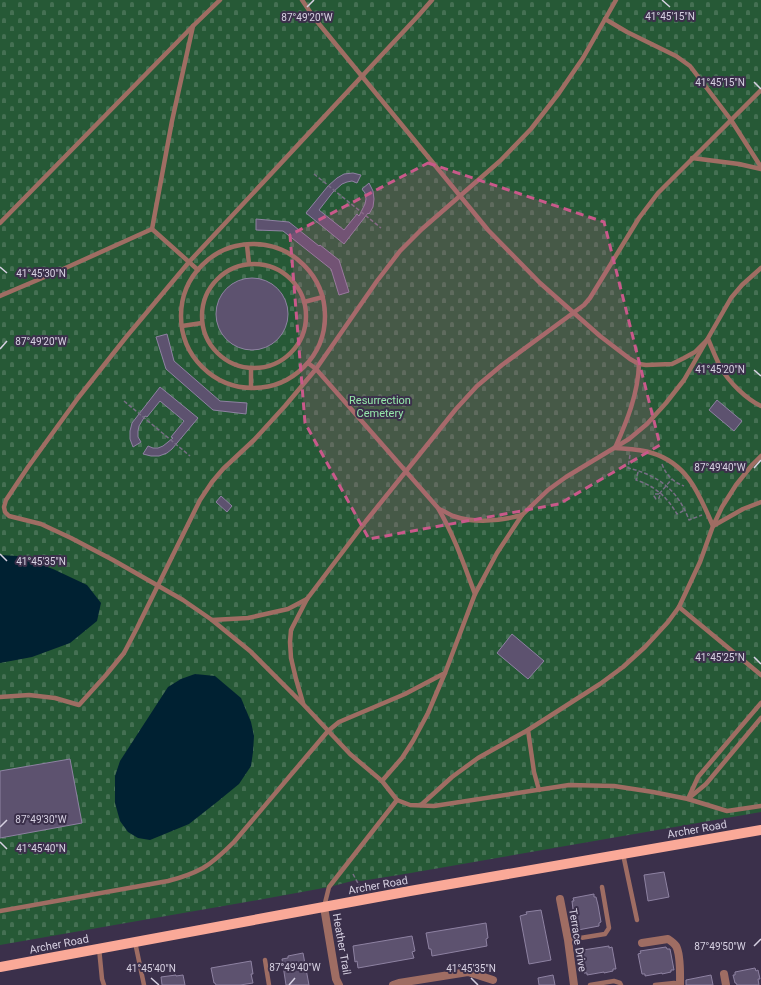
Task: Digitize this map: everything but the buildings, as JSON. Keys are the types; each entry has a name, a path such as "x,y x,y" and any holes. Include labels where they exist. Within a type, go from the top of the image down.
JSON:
{"main road":[{"name":"Archer Road","path":"0,967 324,907 761,830"}],"street":[{"name":"Terrace Drive","path":"560,898 568,940 574,985"},
{"name":"Heather Trail","path":"324,907 336,979 339,985"},
{"path":"642,943 668,939 676,946 681,973 680,984"},
{"path":"393,985 468,972 493,980"},
{"path":"724,974 726,985"}],"lane":[{"path":"0,223 220,0"},
{"path":"302,0 362,76 494,235 540,283 600,336 630,359 639,364 646,365 672,364 694,352 708,339"},
{"path":"432,0 189,262 127,336 74,404 6,500 2,513 41,524 71,538 183,600 212,620 250,651 350,754 382,781 397,800 410,805 434,806 569,785 614,786 653,792 688,799 727,811 761,806"},
{"path":"0,697 29,695 55,698 79,705 106,675 124,653 138,628 200,500 212,482 223,469 254,440 316,369 377,280 400,251 422,229 500,161 531,129 559,93 583,58 616,0"},
{"path":"606,19 627,32 676,56 690,66 731,120 761,168"},
{"path":"152,229 172,121 193,26"},
{"path":"303,704 293,665 290,642 291,630 307,600 362,527 456,409 477,386 584,305 590,298 640,218 658,193 761,90"},
{"path":"692,158 761,168"},
{"path":"152,229 198,270"},
{"path":"0,296 152,229"},
{"path":"247,244 249,264"},
{"path":"247,244 260,244 277,248 293,256 306,267 316,281 323,297 326,315 324,332 318,348 308,363 298,373 285,381 271,386 256,388 241,387 226,383 213,376 202,366 192,354 186,341 182,326 181,311 189,282 198,270 210,258 226,249 247,244"},
{"path":"249,264 258,264 266,265 282,272 295,284 304,302 306,317 305,326 299,342 294,349 274,364 259,368 242,367 221,356 205,336 202,323 202,310 207,293 217,278 232,268 249,264"},
{"path":"382,781 402,758 428,713 475,594 497,553 522,515 548,490 566,477 629,439 647,424 684,380 731,298 742,285 761,268"},
{"path":"304,302 323,297"},
{"path":"182,326 202,323"},
{"path":"708,339 721,368 734,385 743,395 761,406"},
{"path":"308,363 316,369 438,508 453,536 475,594"},
{"path":"615,448 627,422 632,405 639,364"},
{"path":"251,368 251,388"},
{"path":"615,448 652,453 665,458 680,468 694,486 712,526"},
{"path":"421,805 452,777 478,758 528,730 600,684 623,667 649,642 668,622 679,606 700,562 712,526 722,507 736,485 761,456"},
{"path":"712,526 743,509 761,502"},
{"path":"438,508 453,516 466,520 493,521 522,515"},
{"path":"212,620 248,618 288,609 307,600"},
{"path":"679,606 761,675"},
{"path":"0,911 168,881 185,876 203,868 217,859 234,842 328,731 339,722 405,694 445,673"},
{"path":"688,799 698,777 761,704"},
{"path":"688,799 706,784 761,718"},
{"path":"528,730 538,790"},
{"path":"324,907 329,887 397,800"},
{"path":"623,854 637,920"},
{"path":"568,940 605,934 609,928 602,887"},
{"path":"135,942 144,985"},
{"path":"99,948 104,985"},
{"path":"265,960 269,985"},
{"path":"590,985 614,981 620,983 621,985"},
{"path":"655,985 674,983 680,984"}],"path":[{"path":"314,174 381,228"},
{"path":"124,401 190,456"},
{"path":"631,449 628,468 653,477 666,486 678,498 689,520 707,514"},
{"path":"661,456 664,470 672,479 682,485 694,486"},
{"path":"638,471 636,480 649,485 667,499 677,514 685,510"},
{"path":"660,494 672,479"},
{"path":"353,874 359,885"}],"highlighted area":[{"path":"428,163 604,222 660,445 559,504 369,539 305,423 290,235"}],"green space":[{"name":"Resurrection Cemetery","path":"0,0 761,0 761,812 405,874 361,881 356,880 329,887 0,945"}],"water":[{"path":"0,555 17,556 53,569 87,585 101,603 97,621 70,643 32,657 0,663"},
{"path":"195,674 215,676 241,698 251,722 254,736 251,766 239,784 189,824 150,840 138,838 128,832 120,821 115,803 115,776 120,761 168,687 181,679"}]}
